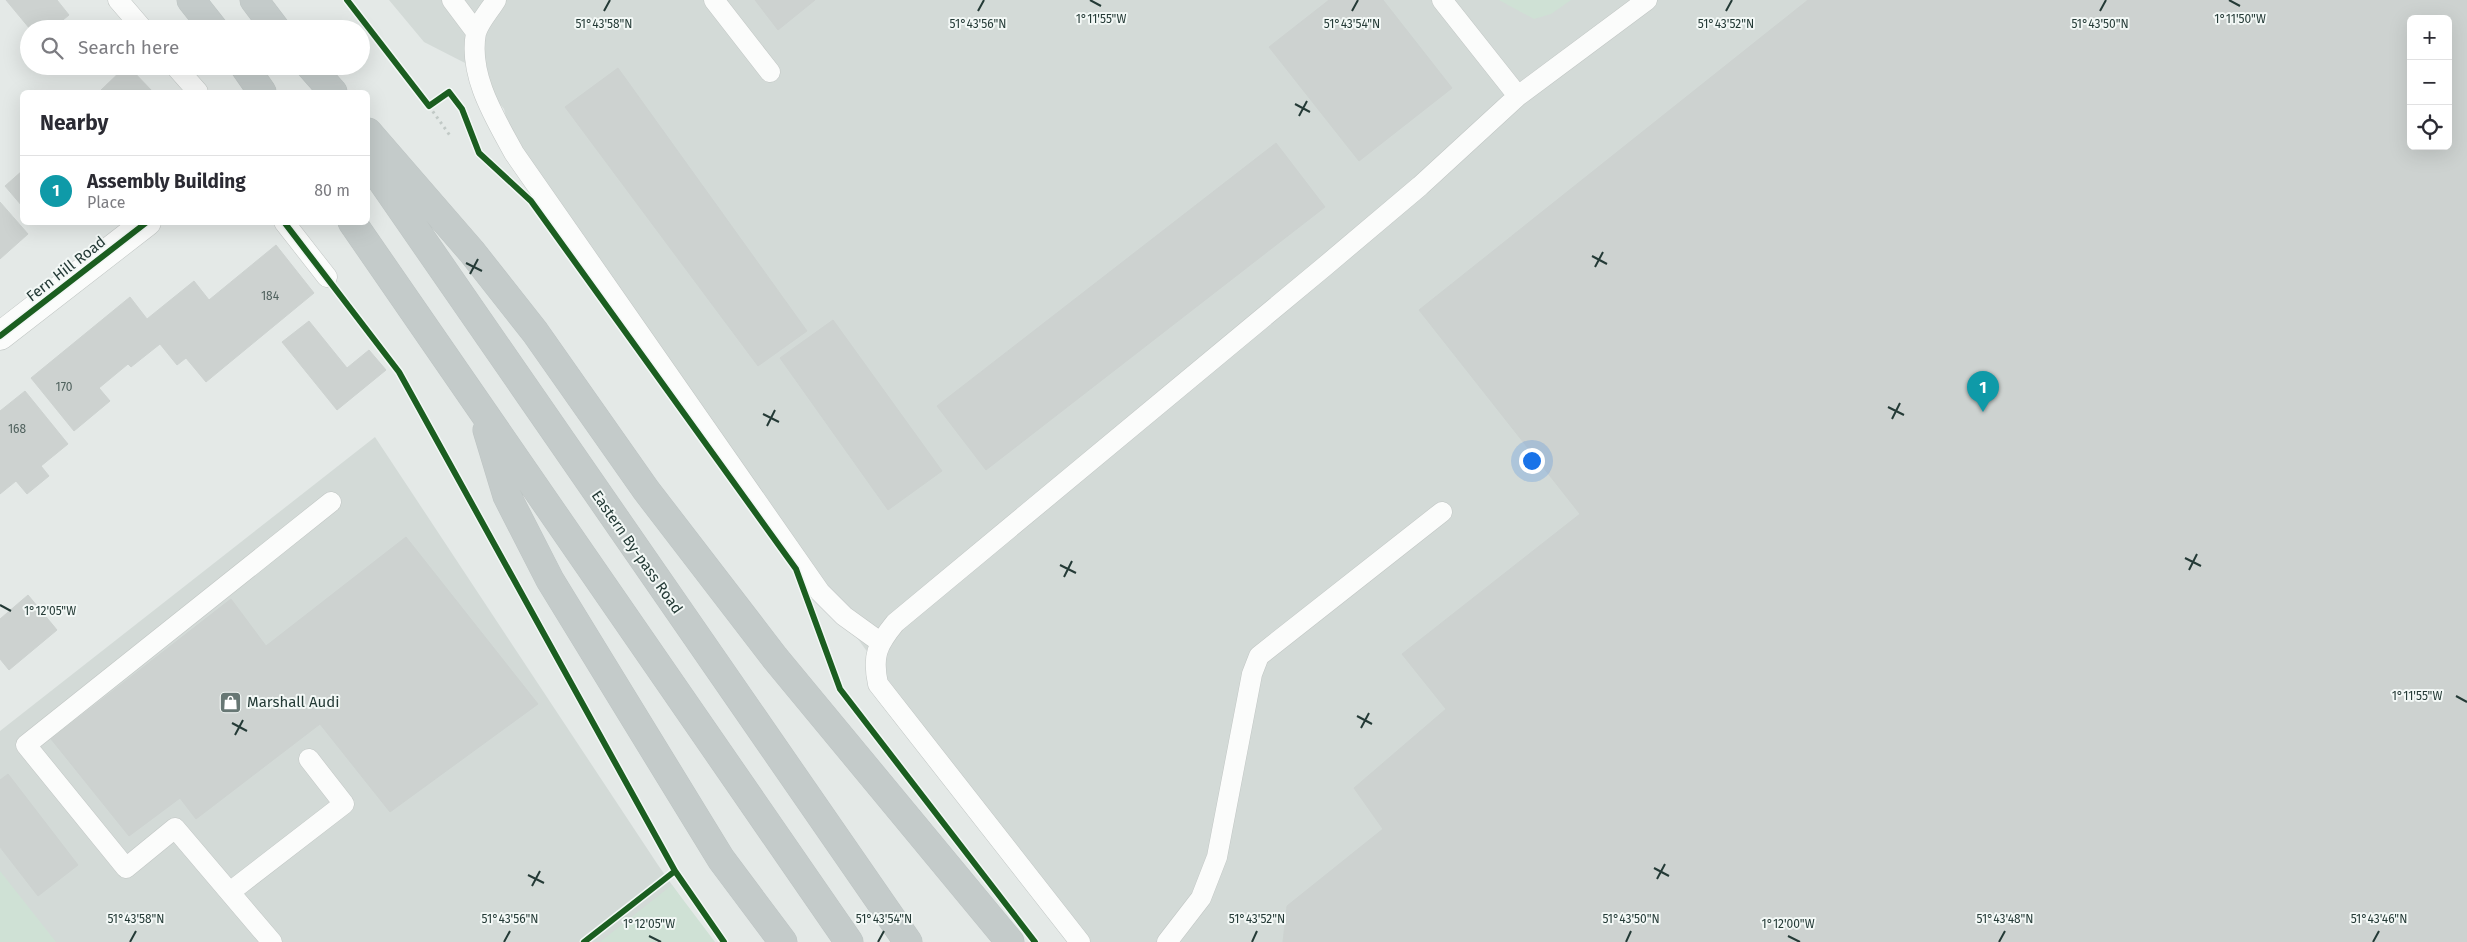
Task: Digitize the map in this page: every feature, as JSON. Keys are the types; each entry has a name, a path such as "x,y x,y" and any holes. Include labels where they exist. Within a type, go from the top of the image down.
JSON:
{"highway":[{"path":"191,0 207,20"},
{"path":"250,75 261,90"},
{"path":"308,75 319,90"},
{"path":"318,75 331,90"},
{"path":"370,134 472,252 535,332 646,490 775,658 1010,942"},
{"name":"Eastern By-pass Road","path":"370,164 908,942"},
{"path":"354,225 849,942"},
{"path":"481,407 507,496 550,580 721,859 783,942"}],"street":[{"name":"Fern Hill Road","path":"0,336 143,225"}],"lane":[{"path":"118,0 135,20"},
{"path":"452,0 476,32"},
{"path":"496,0 476,32 476,69 497,122 514,153 820,592 844,616 880,642"},
{"path":"714,0 770,72"},
{"path":"1442,0 1518,96"},
{"path":"1080,942 878,684 874,665 880,642 895,623 1420,186 1518,96 1647,0"},
{"path":"183,75 196,90"},
{"path":"286,225 327,276"},
{"path":"272,942 175,828 126,868 26,745 331,502"},
{"path":"1167,942 1201,898 1217,857 1252,674 1259,656 1442,512"},
{"path":"230,892 344,804 309,759"}],"path":[{"path":"423,99 450,137"},
{"path":"429,106 436,102"}],"shaded area":[{"path":"389,0 2467,0 2467,942 1078,942 521,175 504,109 467,64 424,42"},
{"path":"375,437 658,865 712,942 0,942 0,731"}],"green space":[{"path":"1499,0 1571,0 1551,14 1534,19"},
{"path":"0,871 56,942 0,942"},
{"path":"672,885 715,942 600,942"}],"building":[{"path":"6,0 57,0 69,15 63,20 23,20"},
{"path":"755,0 815,0 778,30"},
{"path":"1329,0 1383,0 1452,88 1359,161 1269,47"},
{"path":"1808,0 2467,0 2467,942 1283,942 1287,906 1383,829 1354,788 1446,709 1402,654 1580,514 1419,310"},
{"path":"618,68 807,331 758,366 565,107"},
{"path":"117,75 137,75 151,90 101,90"},
{"path":"1276,143 1325,207 986,470 937,406"},
{"path":"20,173 20,204 5,186"},
{"path":"0,202 28,234 0,259"},
{"path":"276,245 314,293 206,382 186,358 177,365 160,344 131,367 128,364 99,388 110,401 74,431 31,378 130,297 147,319 194,281 209,300"},
{"path":"833,320 942,471 888,510 780,358"},
{"path":"309,321 347,368 369,350 386,370 337,410 282,342"},
{"path":"25,391 68,444 41,466 49,476 27,494 16,481 0,494 0,411"},
{"path":"406,537 538,704 390,812 320,724 196,819 180,798 129,836 51,739 231,599 266,646"},
{"path":"28,595 57,630 9,670 0,659 0,619"},
{"path":"8,774 78,865 38,896 0,847 0,780"}],"cycle path":[{"path":"347,0 362,20"},
{"path":"370,30 429,106 449,92 462,109 479,153 531,201 796,569 840,689 1035,942"},
{"path":"0,336 143,225"},
{"path":"286,225 399,372 675,871 724,942"},
{"path":"584,942 675,871"}],"place":[{"name":"Assembly Building","path":"1983,412"},
{"name":"Marshall Audi","path":"231,702"}]}
